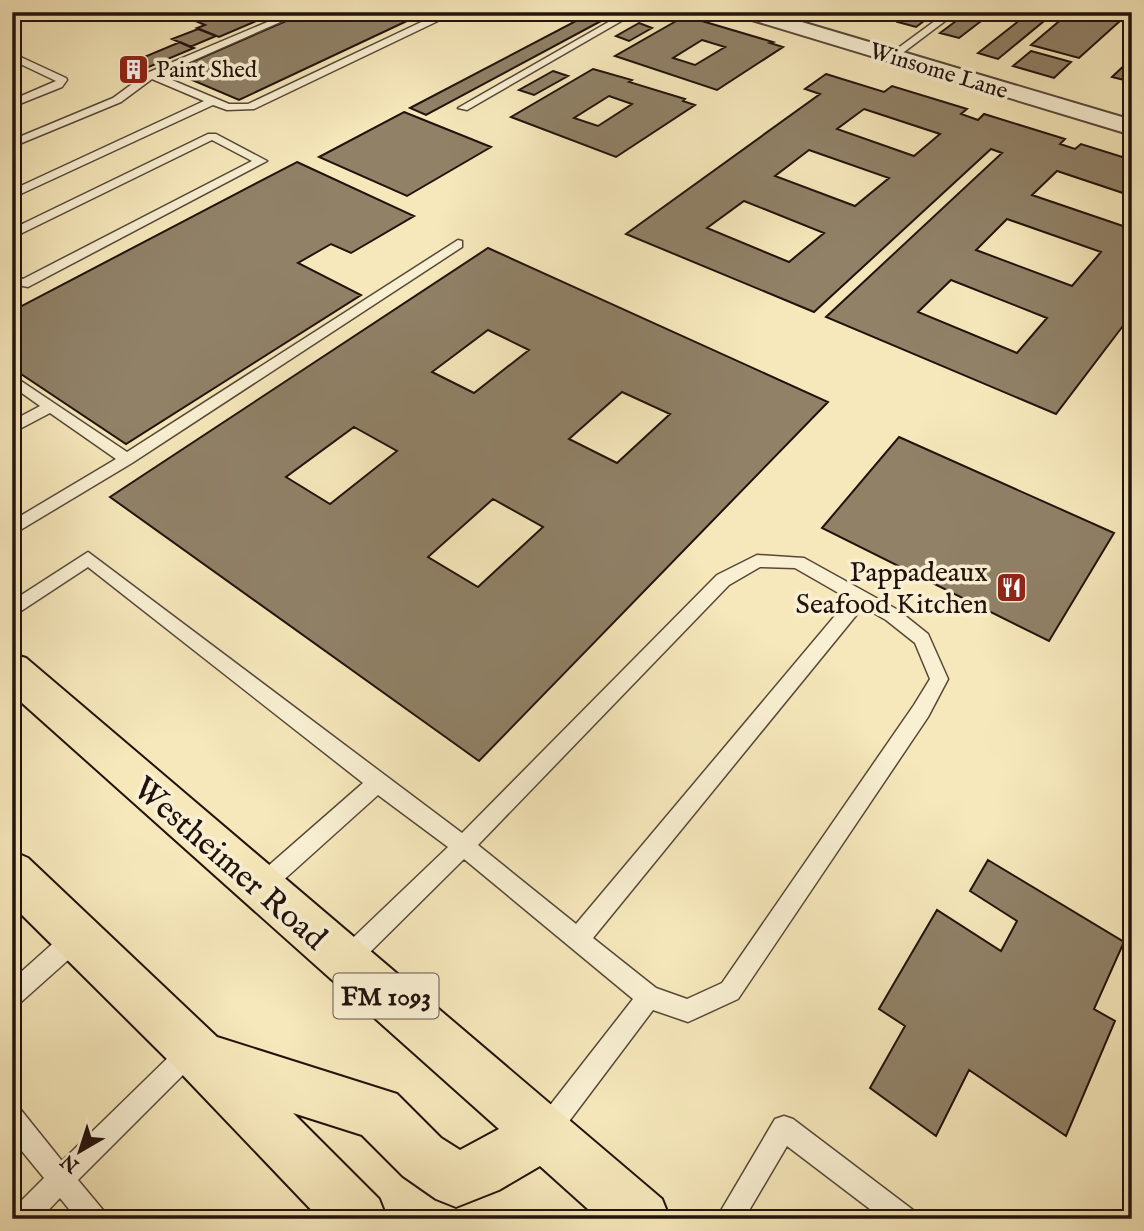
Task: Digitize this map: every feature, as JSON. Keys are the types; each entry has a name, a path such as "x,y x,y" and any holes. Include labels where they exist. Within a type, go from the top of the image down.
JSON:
{"main road":[{"name":"Westheimer Road","path":"12,670 642,1219"},
{"path":"12,873 197,1053 359,1219"},
{"path":"197,1053 377,1113 422,1157 456,1179 479,1170 544,1134"}],"street":[{"name":"Winsome Lane","path":"746,12 1132,128"}],"lane":[{"path":"12,144 117,100 152,75 299,12"},
{"path":"152,75 227,107 250,107 437,18 460,12"},
{"path":"463,108 633,12"},
{"path":"893,56 953,12"},
{"path":"12,56 62,80 58,85 12,104"},
{"path":"12,195 213,101"},
{"path":"12,234 212,136 261,160 23,284 12,279"},
{"path":"12,530 458,244"},
{"path":"12,379 127,458"},
{"path":"12,428 51,406"},
{"path":"12,610 88,558 377,783 463,846 649,997 688,1011 730,991 921,711 939,679 922,639 892,615 798,562 757,561 723,580 463,846 345,961"},
{"path":"577,940 860,598"},
{"path":"260,887 377,783"},
{"path":"12,995 77,937"},
{"path":"544,1134 649,997"},
{"path":"21,1219 197,1053"},
{"path":"12,1119 94,1219"},
{"path":"729,1219 784,1128 904,1219"}],"building":[{"path":"159,12 209,12 192,19 186,17 178,20"},
{"path":"223,12 277,12 219,37 197,28 205,25 198,22"},
{"path":"307,12 426,12 239,100 171,71"},
{"path":"593,12 616,13 426,115 410,108"},
{"path":"912,12 936,12 916,27 898,22"},
{"path":"968,12 993,12 959,38 940,33"},
{"path":"1030,12 1055,12 998,59 978,53"},
{"path":"1070,12 1130,12 1079,58 1031,45"},
{"path":"685,16 783,47 717,90 615,56","holes":["702,40 725,47 695,65 673,58"]},
{"path":"639,23 652,28 629,41 616,36"},
{"path":"198,29 216,36 190,47 172,39"},
{"path":"180,42 194,48 144,69 130,63"},
{"path":"1031,51 1071,62 1054,78 1013,66"},
{"path":"1132,58 1132,82 1112,77"},
{"path":"593,69 632,80 629,82 685,99 683,101 695,105 616,157 511,117","holes":["609,96 632,104 598,126 574,118"]},
{"path":"553,71 568,76 534,95 519,90"},
{"path":"826,74 884,92 892,86 967,109 961,114 978,120 984,114 1065,139 1060,144 1075,149 1081,144 1132,160 1132,196 1057,171 1032,195 1123,226 1132,216 1132,314 1056,414 826,317 1002,153 991,149 814,312 626,234 820,94 805,89","holes":["864,109 940,134 914,156 837,129","809,150 889,178 855,206 775,176","744,201 824,233 789,262 707,228","1007,219 1101,252 1072,286 976,250","951,280 1047,318 1017,353 918,312"]},
{"path":"404,112 491,147 407,196 319,157"},
{"path":"297,162 414,216 351,253 331,244 298,263 361,295 126,444 12,368 12,311"},
{"path":"488,248 828,402 479,761 110,497","holes":["488,330 529,350 474,393 432,372","622,392 670,414 617,463 569,439","354,427 397,451 330,504 286,477","493,499 543,527 478,587 428,557"]},
{"name":"Pappadeaux Seafood Kitchen","path":"899,437 1114,533 1049,641 822,528"},
{"path":"988,860 1124,942 1094,1009 1115,1021 1066,1136 969,1070 936,1136 870,1088 905,1026 879,1009 937,910 1001,951 1017,921 970,891"}],"place":[{"name":"Paint Shed","path":"133,69"},
{"name":"Pappadeaux Seafood Kitchen","path":"1011,587"}]}
